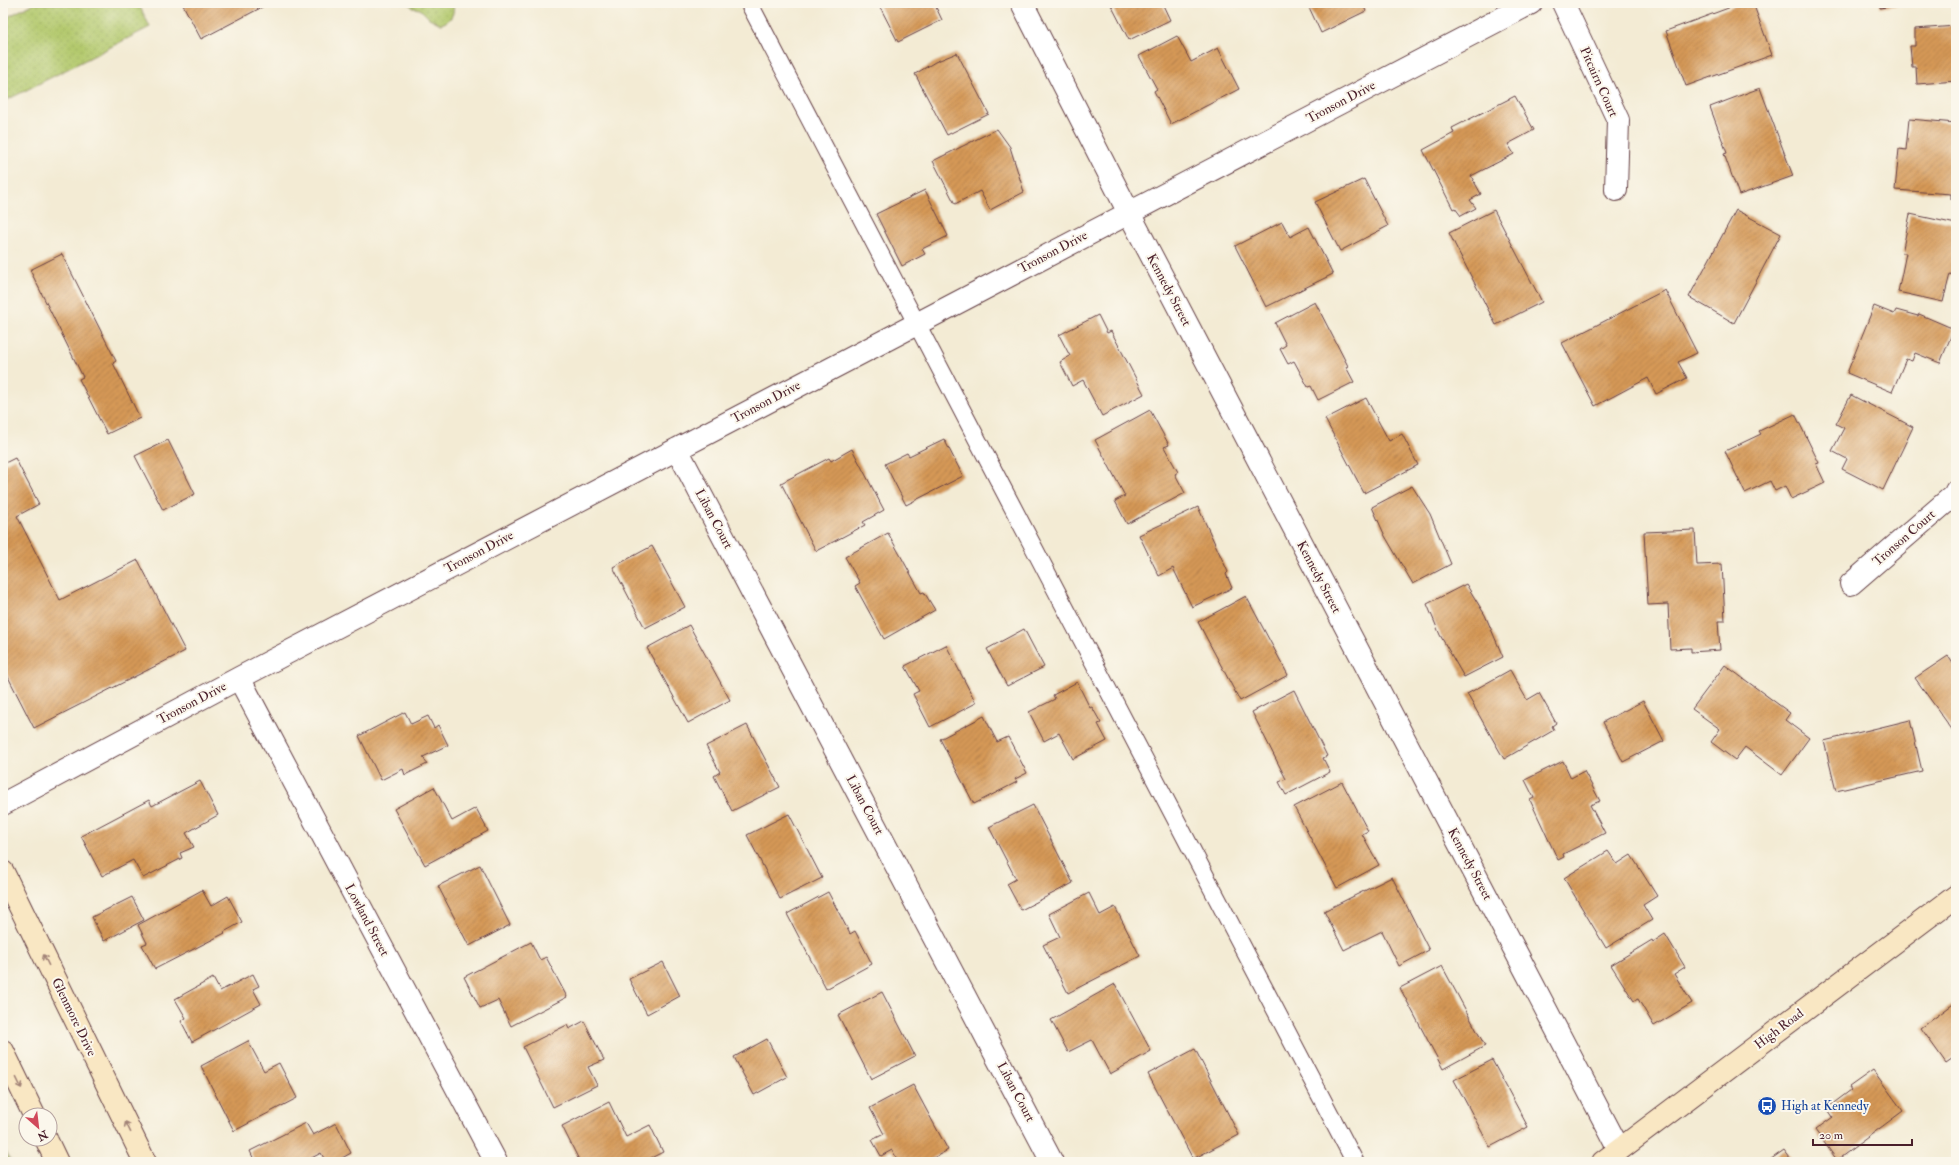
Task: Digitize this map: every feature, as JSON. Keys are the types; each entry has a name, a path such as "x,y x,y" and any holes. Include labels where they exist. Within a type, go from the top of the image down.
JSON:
{"main road":[{"name":"Glenmore Drive","path":"3,872 145,1162"},
{"name":"High Road","path":"1611,1156 1956,896"},
{"path":"3,1052 30,1107"},
{"path":"50,1147 57,1162"}],"street":[{"name":"Kennedy Street","path":"1022,3 1611,1156"},
{"name":"Tronson Drive","path":"3,804 239,678 1531,3"},
{"name":"Pitcairn Court","path":"1563,3 1618,120 1616,190"},
{"name":"Liban Court","path":"677,449 1052,1162"},
{"name":"Tronson Court","path":"1852,584 1954,495 1956,491"},
{"name":"Lowland Street","path":"239,678 496,1162"}],"lane":[{"path":"749,3 1356,1162"}],"green space":[{"path":"35,3 138,3 150,27 3,102 3,19"},
{"path":"408,3 453,3 453,14 450,19 441,24 429,18 420,9 413,8"},
{"path":"3,1146 11,1162 3,1162"}],"building":[{"path":"182,3 270,3 201,39"},
{"path":"878,3 934,3 942,20 898,42"},
{"path":"1110,3 1162,3 1170,20 1129,40"},
{"path":"1312,3 1362,3 1366,11 1321,33 1308,5"},
{"path":"1742,3 1753,3 1772,55 1686,86 1666,31"},
{"path":"1880,3 1904,3 1904,4 1880,8"},
{"path":"1956,26 1956,81 1917,84 1916,67 1912,67 1910,46 1915,46 1915,29"},
{"path":"1177,36 1191,62 1218,48 1239,89 1171,124 1154,91 1157,89 1139,56"},
{"path":"957,53 989,114 947,135 915,74 935,62"},
{"path":"1760,88 1793,176 1739,195 1724,154 1727,153 1710,107"},
{"path":"1515,96 1534,130 1508,144 1514,154 1471,176 1481,194 1470,200 1476,208 1461,216 1455,208 1453,209 1423,150 1454,133 1452,128"},
{"path":"1909,119 1956,123 1956,199 1951,199 1951,194 1895,190 1899,149 1906,150"},
{"path":"997,129 1010,147 1024,192 990,210 980,191 955,204 933,161"},
{"path":"1364,179 1388,226 1340,251 1315,202"},
{"path":"925,190 948,236 922,249 925,254 902,266 876,214"},
{"path":"1494,210 1542,302 1496,325 1449,233"},
{"path":"1736,210 1781,234 1734,323 1689,297"},
{"path":"1910,214 1956,224 1956,276 1950,274 1943,302 1898,292 1906,253 1902,253"},
{"path":"1282,222 1290,237 1309,227 1333,274 1266,307 1235,246"},
{"path":"62,254 116,361 113,363 140,418 107,434 79,379 83,377 30,270"},
{"path":"1665,290 1697,353 1678,362 1687,378 1656,394 1648,378 1595,406 1562,343"},
{"path":"1315,302 1348,366 1346,367 1354,382 1318,400 1311,386 1308,387 1294,361 1288,364 1280,349 1286,345 1275,323"},
{"path":"1874,306 1894,314 1896,310 1918,316 1919,314 1954,329 1940,363 1915,353 1912,361 1906,359 1892,392 1847,373"},
{"path":"1098,315 1107,333 1111,331 1144,394 1102,416 1083,380 1072,386 1060,362 1070,356 1059,335"},
{"path":"1851,395 1913,427 1883,490 1842,469 1847,459 1832,451 1844,428 1836,424"},
{"path":"1366,398 1389,441 1402,434 1418,465 1364,493 1325,419"},
{"path":"1150,410 1169,445 1164,447 1178,472 1175,474 1185,493 1127,524 1115,501 1125,496 1095,440"},
{"path":"1795,414 1819,463 1816,464 1825,483 1791,499 1785,486 1775,491 1770,481 1745,493 1725,451 1761,434 1759,431"},
{"path":"944,439 963,476 906,505 885,464 907,453 909,456"},
{"path":"168,440 195,494 163,510 135,456"},
{"path":"852,449 884,510 863,522 865,525 816,551 781,483 829,458 831,461"},
{"path":"15,458 39,504 17,516 60,600 138,560 185,651 34,728 3,667 3,464"},
{"path":"1412,486 1430,514 1451,564 1413,584 1385,536 1372,507"},
{"path":"1198,507 1228,572 1226,574 1232,588 1192,607 1173,568 1159,576 1139,535"},
{"path":"1695,530 1697,565 1722,564 1725,621 1718,621 1720,650 1691,652 1691,648 1670,649 1668,604 1648,605 1644,532"},
{"path":"888,533 921,593 924,592 935,610 884,639 855,586 860,583 845,557"},
{"path":"652,546 685,607 645,628 613,567"},
{"path":"1466,584 1485,615 1503,657 1464,677 1440,635 1427,604"},
{"path":"1246,596 1288,675 1240,701 1198,622"},
{"path":"689,625 730,700 688,723 647,648"},
{"path":"1024,629 1044,667 1007,686 987,649"},
{"path":"946,645 976,703 930,727 913,694 919,691 905,666"},
{"path":"1948,656 1956,668 1956,735 1915,678"},
{"path":"1725,665 1790,713 1785,720 1809,738 1782,775 1745,747 1735,760 1711,742 1720,729 1692,709"},
{"path":"1510,670 1527,700 1539,693 1556,723 1552,726 1554,730 1504,759 1467,694"},
{"path":"1077,682 1090,708 1092,707 1101,723 1098,724 1107,741 1073,759 1059,733 1044,741 1029,712 1055,699 1053,695"},
{"path":"1294,690 1327,756 1323,758 1330,772 1286,795 1279,782 1286,779 1252,712"},
{"path":"1643,701 1664,741 1623,762 1603,722"},
{"path":"405,712 411,724 428,716 434,728 438,725 448,745 423,757 427,764 405,775 403,769 381,780 359,736"},
{"path":"984,716 997,742 1008,737 1027,773 1015,779 1017,782 974,804 940,739"},
{"path":"1910,720 1922,771 1836,791 1824,741"},
{"path":"747,725 780,787 732,811 714,776 720,772 706,746"},
{"path":"1563,761 1571,778 1584,771 1600,801 1590,805 1605,833 1563,854 1564,857 1558,860 1530,800 1534,798 1525,780"},
{"path":"200,781 218,815 186,833 194,847 180,853 182,858 143,878 133,860 102,876 81,836 149,800 152,806"},
{"path":"1342,782 1368,831 1362,834 1379,865 1337,888 1294,807"},
{"path":"434,787 452,821 476,808 488,831 425,865 394,809"},
{"path":"1033,805 1073,883 1021,910 1007,884 1016,879 989,827"},
{"path":"789,814 822,878 780,899 747,835"},
{"path":"1608,851 1617,864 1631,855 1657,896 1643,905 1652,920 1606,948 1564,878"},
{"path":"480,865 510,925 469,946 438,886"},
{"path":"1392,877 1429,950 1399,966 1382,931 1344,950 1324,911"},
{"path":"202,890 211,906 228,896 242,922 224,932 225,933 155,969 142,945 147,943 138,925"},
{"path":"828,892 850,934 855,931 872,964 826,989 787,914"},
{"path":"1089,893 1100,915 1115,907 1140,956 1068,993 1043,945 1060,937 1049,914"},
{"path":"132,897 144,920 104,941 92,917"},
{"path":"1665,934 1685,967 1674,974 1692,1003 1654,1026 1638,999 1634,1001 1611,965 1652,940 1653,942"},
{"path":"531,942 540,960 546,957 567,997 511,1026 498,1000 480,1008 464,977"},
{"path":"663,962 680,996 647,1014 629,979"},
{"path":"1442,966 1485,1046 1443,1069 1400,988"},
{"path":"253,974 259,986 253,989 261,1004 192,1042 181,1021 186,1018 175,999 213,978 220,991"},
{"path":"1115,984 1151,1051 1110,1074 1092,1040 1068,1052 1051,1020"},
{"path":"882,992 915,1056 871,1079 838,1015"},
{"path":"1956,1002 1956,1056 1946,1063 1921,1028"},
{"path":"584,1021 604,1060 588,1067 597,1085 553,1107 523,1047 567,1025 569,1029"},
{"path":"767,1039 787,1077 754,1095 734,1057"},
{"path":"248,1041 264,1071 279,1063 297,1098 234,1131 201,1066"},
{"path":"1195,1049 1239,1135 1193,1159 1148,1074"},
{"path":"1492,1060 1528,1127 1490,1147 1454,1080"},
{"path":"1873,1070 1903,1111 1837,1160 1815,1130 1833,1117 1827,1108 1851,1090 1849,1087"},
{"path":"913,1085 948,1150 926,1162 899,1162 892,1150 881,1156 872,1140 884,1134 870,1108"},
{"path":"609,1102 626,1137 650,1125 663,1152 643,1162 580,1162 562,1126"},
{"path":"306,1123 313,1135 336,1123 351,1153 335,1162 326,1162 321,1153 304,1162 255,1162 250,1151"},
{"path":"1784,1150 1793,1162 1767,1162"}],"place":[{"name":"High at Kennedy","path":"1767,1106"}]}
